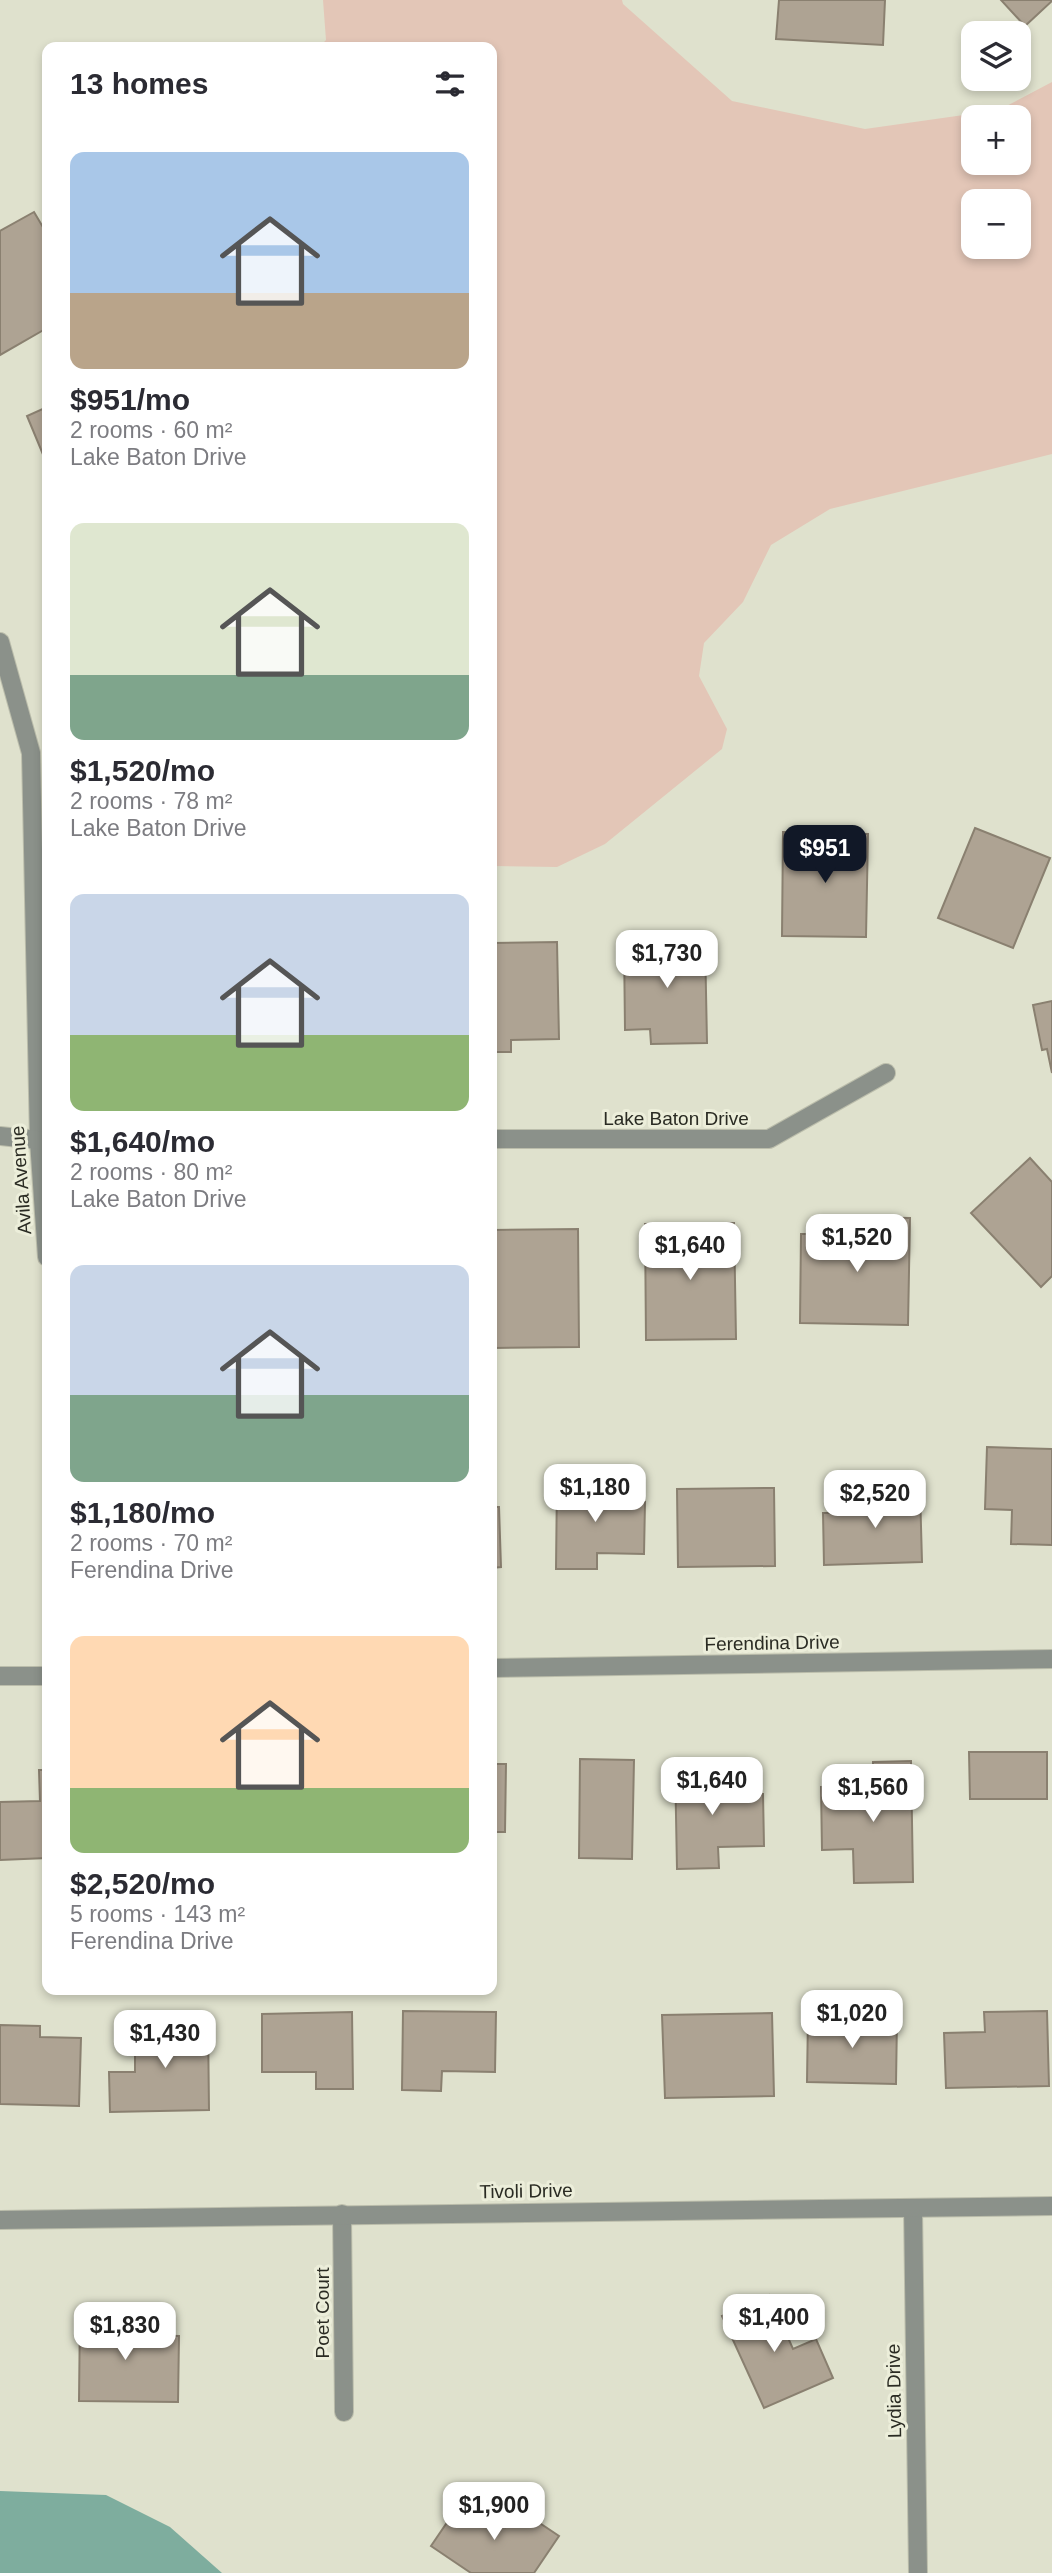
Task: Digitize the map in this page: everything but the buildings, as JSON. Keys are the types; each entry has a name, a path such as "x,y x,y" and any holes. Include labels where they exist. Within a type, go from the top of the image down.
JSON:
{"street":[{"name":"Avila Avenue","path":"0,642 31,752 42,1108"},
{"name":"Lake Baton Drive","path":"497,1139 769,1139 886,1073"},
{"path":"0,1136 42,1140"},
{"name":"Ferendina Drive","path":"497,1668 1052,1659"},
{"path":"0,1676 42,1676"},
{"name":"Tivoli Drive","path":"0,2220 1052,2206"},
{"name":"Lydia Drive","path":"913,2208 918,2573"},
{"name":"Poet Court","path":"342,2214 344,2412"}],"shaded area":[{"path":"323,0 622,0 623,4 732,101 865,129 961,115 961,175 1031,175 1031,105 1008,105 1052,82 1052,454 830,509 771,545 743,602 704,643 699,676 727,729 722,749 605,844 557,867 497,866 497,42 324,42"}],"water":[{"path":"0,2491 106,2495 170,2527 222,2573 0,2573"}]}
